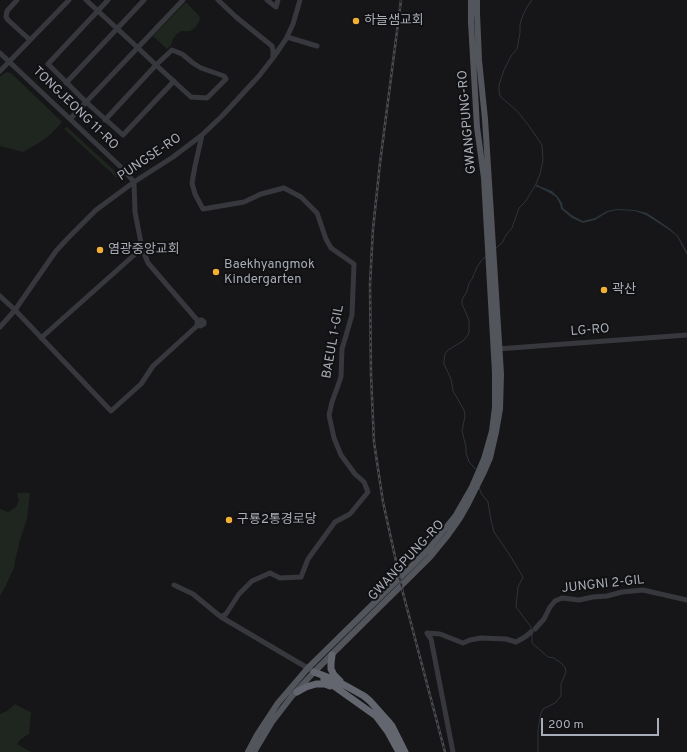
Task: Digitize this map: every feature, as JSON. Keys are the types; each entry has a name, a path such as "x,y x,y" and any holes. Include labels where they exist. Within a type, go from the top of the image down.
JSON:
{"highway":[{"path":"332,655 332,672 338,680 348,687"},
{"path":"311,670 376,716 394,741 399,752"},
{"path":"311,670 364,696 382,713 392,726 405,752"},
{"path":"296,692 316,684 325,684 335,687"}],"main road":[{"name":"GWANGPUNG-RO","path":"471,0 477,127 490,241"},
{"name":"GWANGPUNG-RO","path":"254,752 272,722 296,692 311,670 332,655 430,557 448,535 468,504 490,458 500,409 501,374 497,349 490,241 485,119 479,60 477,0"},
{"name":"GWANGPUNG-RO","path":"248,752 257,735 278,703 428,550 456,515 472,486 484,459 492,431 495,407 497,349"}],"street":[{"path":"17,0 7,11 6,17 30,40"},
{"path":"0,72 68,0"},
{"path":"86,0 118,29 156,65 191,97 207,98 226,79 224,76 193,64 182,54 172,50 156,65 106,120"},
{"path":"108,0 48,64 86,102 123,135 174,81"},
{"path":"66,83 144,0"},
{"path":"218,0 236,17 272,46 273,58"},
{"path":"267,0 276,8 278,0"},
{"name":"PUNGSE-RO","path":"0,327 15,310 56,251 96,210 134,182 173,157 202,135 228,111 259,76 286,38 294,24 300,0"},
{"path":"70,119 181,1"},
{"path":"263,39 274,43 279,43 286,38 317,46"},
{"name":"TONGJEONG 11-RO","path":"0,53 123,169 134,182"},
{"name":"BAEUL 1-GIL","path":"202,135 192,183 195,194 203,209 244,202 261,194 284,188 301,197 317,212 326,239 331,248 354,264 352,315 342,349 341,377 329,415 334,438 341,455 355,474 364,482 368,492 350,514 335,522 308,559 301,577 280,578 270,573 252,581 239,594 226,614 221,617"},
{"path":"0,296 111,411 141,384 153,366 198,323 148,263 142,248 135,212 134,182"},
{"path":"41,338 142,248"},
{"name":"LG-RO","path":"497,349 687,335"},
{"path":"174,585 193,594 221,617 311,670"},
{"name":"JUNGNI 2-GIL","path":"453,752 431,639 427,633 440,634 464,643 481,638 501,638 516,642 533,631 544,619 555,601 562,598 580,600 608,596 622,592 644,590 687,600"}],"shaded area":[{"path":"186,2 200,17 199,22 195,28 190,31 181,31 176,35 171,45 167,49 153,36"},
{"path":"7,72 11,73 62,122 42,141 23,152 0,146 0,77"},
{"path":"67,127 118,174 117,178 64,129"},
{"path":"537,184 552,191 562,203 563,208 573,216 583,221 595,218 607,211 617,209 635,210 647,213 678,236 687,252 687,255 677,236 646,215 635,211 617,210 608,212 595,220 583,223 572,218 561,209 556,197 536,187"},
{"path":"17,493 30,493 27,519 20,540 14,568 0,596 0,509 8,512 16,507 19,500"},
{"path":"15,704 31,712 29,734 21,739 17,744 31,752 0,752 0,714 7,711"}],"waterway":[{"path":"496,248 502,243 512,228 519,208 525,202 535,186 540,174 543,160 542,145 518,112 500,96 499,91 499,85 504,70 511,56 517,49 520,24 523,15 532,0"},
{"path":"475,469 469,462 466,453 462,431 465,416 464,410 453,391 451,379 444,361 445,354 448,350 463,341 468,335 469,320 462,304 462,300 477,267 486,256"},
{"path":"479,487 481,493 488,502 494,532 523,577 518,587 516,607 531,627 531,630"},
{"path":"532,633 532,643 548,657 554,658 561,663 565,667 566,672 561,684 561,696 555,703 543,709 541,713 538,729 538,752"}],"railway":[{"path":"401,0 373,229 370,284 371,375 374,442 383,502 403,593 445,752"}],"place":[{"name":"하늘샘교회","path":"356,21"},
{"name":"염광중앙교회","path":"100,250"},
{"name":"Baekhyangmok Kindergarten","path":"216,272"},
{"name":"곽산","path":"604,290"},
{"name":"구룡2통경로당","path":"229,520"}]}
